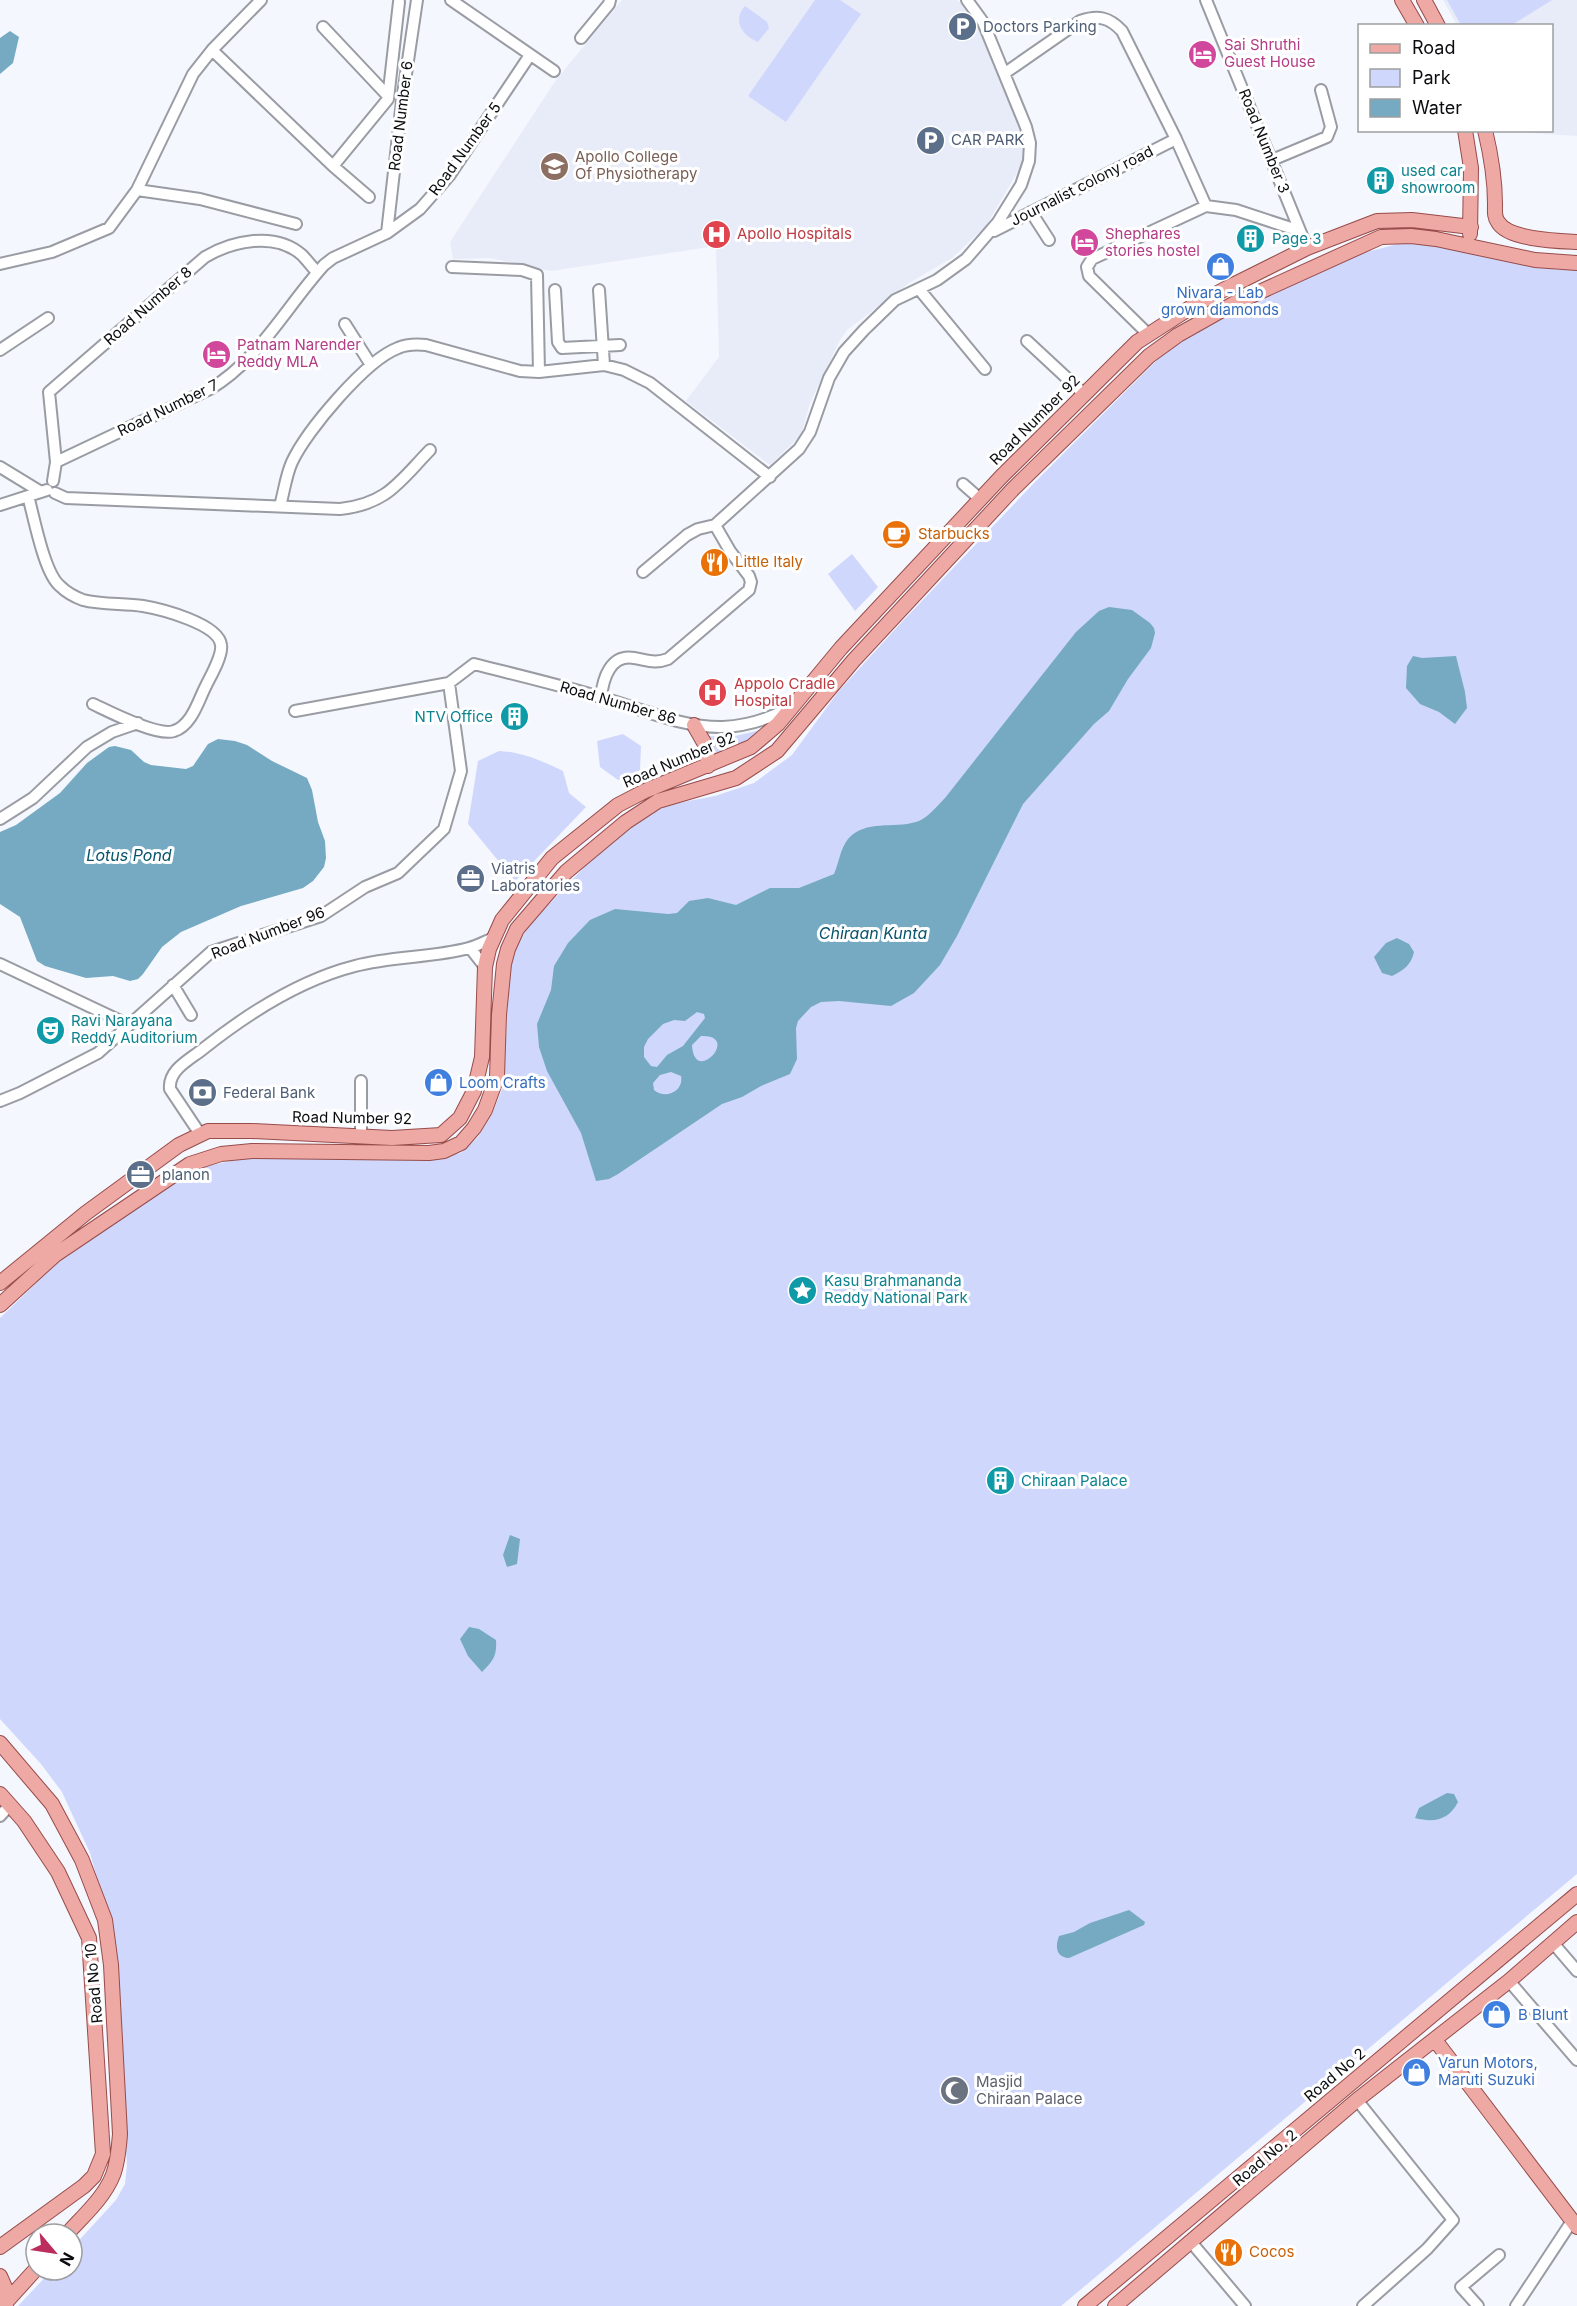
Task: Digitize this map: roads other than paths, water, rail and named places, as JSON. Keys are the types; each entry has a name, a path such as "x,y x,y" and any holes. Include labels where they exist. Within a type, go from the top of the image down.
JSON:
{"main road":[{"path":"1402,0 1416,24"},
{"path":"1424,0 1437,24"},
{"path":"1460,243 1465,226 1471,168 1465,132"},
{"path":"1485,132 1494,174 1497,221 1515,234 1577,242"},
{"name":"Road Number 92","path":"0,1283 86,1213 179,1144 208,1131 392,1138 441,1135 459,1118 474,1091 482,1057 485,967 494,938 502,920 552,858 566,845 618,805 645,791 751,747 778,724 842,648 997,481 1137,342 1148,334 1193,306 1307,248 1377,220 1412,220 1465,226"},
{"name":"Road Number 92","path":"0,1305 55,1255 190,1164 220,1154 252,1150 429,1153 461,1143 480,1119 497,1077 504,964 507,949 517,929 566,872 626,822 658,801 736,778 777,751 854,660 1011,492 1149,356 1202,320 1270,286 1381,237 1411,236 1486,248 1535,260 1577,263"},
{"path":"997,481 1011,492"},
{"path":"694,725 706,746 708,766"},
{"path":"86,1213 96,1227"},
{"name":"Road No 10","path":"0,1743 52,1804 82,1860 105,1920 111,1965 120,2134 114,2174 108,2185 77,2222"},
{"name":"Road No 10","path":"0,1794 24,1821 58,1872 89,1938 103,2154 94,2176"},
{"name":"Road No 2","path":"1085,2306 1577,1894"},
{"name":"Road No. 2","path":"1115,2306 1357,2100 1509,1981 1577,1922"},
{"path":"1435,2040 1575,2224"},
{"path":"0,2247 84,2186 94,2176 108,2185"},
{"path":"0,2276 7,2292 6,2304"},
{"path":"6,2304 25,2282"}],"street":[{"path":"0,264 52,252 109,228 137,190 193,74 212,50 261,0"},
{"name":"Road Number 6","path":"387,233 402,101 417,0"},
{"path":"451,0 554,71"},
{"path":"581,38 610,0"},
{"path":"643,572 687,535 698,529 715,525 799,449 810,432 830,378 844,352 895,300 919,289 966,259 998,222 1021,185 1029,161 1030,143 1026,127 983,22 967,0"},
{"name":"Road Number 3","path":"1206,0 1307,248"},
{"path":"333,166 386,103 399,2"},
{"path":"1005,73 1080,21 1091,17 1103,17 1122,31 1176,139 1206,206"},
{"path":"323,27 388,96"},
{"path":"212,50 333,166 369,196"},
{"name":"Road Number 5","path":"387,233 420,209 449,176 530,55"},
{"path":"1272,160 1327,137 1331,128 1321,90"},
{"name":"Journalist colony road","path":"988,234 1176,139"},
{"path":"137,190 200,199 296,224"},
{"path":"1148,334 1089,276 1087,267 1092,259 1206,206 1236,210 1300,231"},
{"path":"1031,212 1049,240"},
{"name":"Road Number 7","path":"57,462 228,379 257,349 317,272 333,258 387,233"},
{"name":"Road Number 8","path":"57,462 49,392 205,257 218,249 240,242 284,244 301,254 317,272"},
{"path":"452,267 522,270 537,275 539,372"},
{"path":"919,289 986,369"},
{"path":"599,290 604,365"},
{"path":"538,302 556,295 560,346 568,349 620,345"},
{"path":"0,350 48,318"},
{"path":"345,324 371,365"},
{"path":"1028,341 1084,394"},
{"path":"280,506 292,462 326,410 371,365 396,348 418,344 520,371 539,372 604,365 624,370 650,383 770,477"},
{"path":"0,467 66,498 340,509 373,502 389,492 430,450"},
{"path":"49,489 57,462"},
{"path":"963,484 980,499"},
{"path":"0,505 49,489"},
{"path":"28,496 48,569 58,585 72,595 85,600 144,606 178,615 211,630 220,639 221,652 192,716 185,725 171,733 159,731 93,704"},
{"path":"601,697 603,681 609,667 616,661 632,657 653,663 668,659 748,590 751,582 749,576 730,551 715,525"},
{"name":"Road Number 86","path":"449,683 474,664 601,697 694,725 724,727 746,724 771,718 792,707"},
{"path":"295,711 449,683"},
{"name":"Road Number 96","path":"0,1101 98,1053 212,952 321,916 365,887 398,873 444,829 461,771 449,683"},
{"path":"0,819 33,798 87,747 112,732 138,723"},
{"path":"200,1134 170,1089 169,1082 175,1071 223,1033 298,988 356,965 470,948 494,938"},
{"path":"470,948 485,967"},
{"path":"0,964 129,1025"},
{"path":"173,986 191,1015"},
{"path":"361,1081 361,1137"},
{"path":"0,1816 10,1805"},
{"path":"1553,1942 1577,1971"},
{"path":"1509,1981 1577,2060"},
{"path":"1357,2100 1453,2220 1427,2248 1363,2306"},
{"path":"1516,2306 1575,2224"},
{"path":"1191,2242 1245,2306"},
{"path":"1478,2306 1461,2287 1499,2255"}],"water":[{"path":"10,31 19,37 13,63 0,74 0,38"},
{"name":"Chiraan Kunta","path":"1109,607 1132,610 1154,628 1151,648 1128,679 1109,711 1094,724 1023,804 957,936 940,965 914,993 891,1006 839,1001 821,1002 811,1007 798,1021 796,1028 797,1059 790,1074 722,1104 618,1174 609,1179 596,1181 581,1133 547,1071 539,1047 537,1024 551,990 554,966 568,943 590,920 615,909 677,913 689,901 708,898 736,905 770,888 799,888 834,874 843,847 855,833 871,827 907,824 924,818 945,798 1076,632 1099,611","holes":["697,1012 704,1014 705,1018 683,1046 667,1055 657,1067 651,1066 644,1057 644,1047 648,1039 663,1024 674,1020 685,1021","701,1036 712,1038 717,1042 717,1049 713,1056 700,1061 695,1057 692,1045","671,1072 681,1076 680,1086 669,1094 659,1093 654,1090 653,1083 660,1075"]},
{"path":"1413,656 1422,658 1456,656 1467,708 1455,724 1439,712 1420,704 1406,688 1407,666"},
{"name":"Lotus Pond","path":"218,739 247,745 272,761 307,778 325,841 326,858 324,867 313,881 303,888 241,906 181,932 162,947 138,979 130,981 113,976 86,978 45,966 37,961 20,917 0,904 0,832 16,825 60,793 87,763 109,747 115,746 131,750 151,765 186,769 193,766 208,744"},
{"path":"1397,938 1409,944 1414,952 1406,967 1392,976 1382,973 1374,957 1386,943"},
{"path":"510,1535 520,1539 517,1564 507,1567 503,1555"},
{"path":"469,1627 479,1629 496,1640 494,1658 482,1672 468,1656 460,1639"},
{"path":"1447,1793 1454,1794 1458,1802 1450,1813 1435,1820 1415,1818 1419,1808"},
{"path":"1129,1910 1145,1922 1144,1925 1069,1958 1059,1954 1057,1944 1059,1936"}],"place":[{"name":"Doctors Parking","path":"962,27"},
{"name":"Sai Shruthi Guest House","path":"1203,54"},
{"name":"CAR PARK","path":"930,140"},
{"name":"Apollo College Of Physiotherapy","path":"554,166"},
{"name":"used car showroom","path":"1380,180"},
{"name":"Apollo Hospitals","path":"716,234"},
{"name":"Page 3","path":"1251,239"},
{"name":"Shephares stories hostel","path":"1084,243"},
{"name":"Nivara - Lab grown diamonds","path":"1220,266"},
{"name":"Patnam Narender Reddy MLA","path":"216,354"},
{"name":"Starbucks","path":"897,534"},
{"name":"Little Italy","path":"714,562"},
{"name":"Appolo Cradle Hospital","path":"713,693"},
{"name":"NTV Office","path":"514,717"},
{"name":"Viatris Laboratories","path":"470,878"},
{"name":"Ravi Narayana Reddy Auditorium","path":"50,1030"},
{"name":"Loom Crafts","path":"438,1083"},
{"name":"Federal Bank","path":"202,1093"},
{"name":"planon","path":"141,1175"},
{"name":"Kasu Brahmananda Reddy National Park","path":"803,1290"},
{"name":"Chiraan Palace","path":"1000,1481"},
{"name":"B Blunt","path":"1497,2015"},
{"name":"Varun Motors, Maruti Suzuki","path":"1417,2072"},
{"name":"Masjid Chiraan Palace","path":"955,2091"},
{"name":"Cocos","path":"1228,2252"}]}
